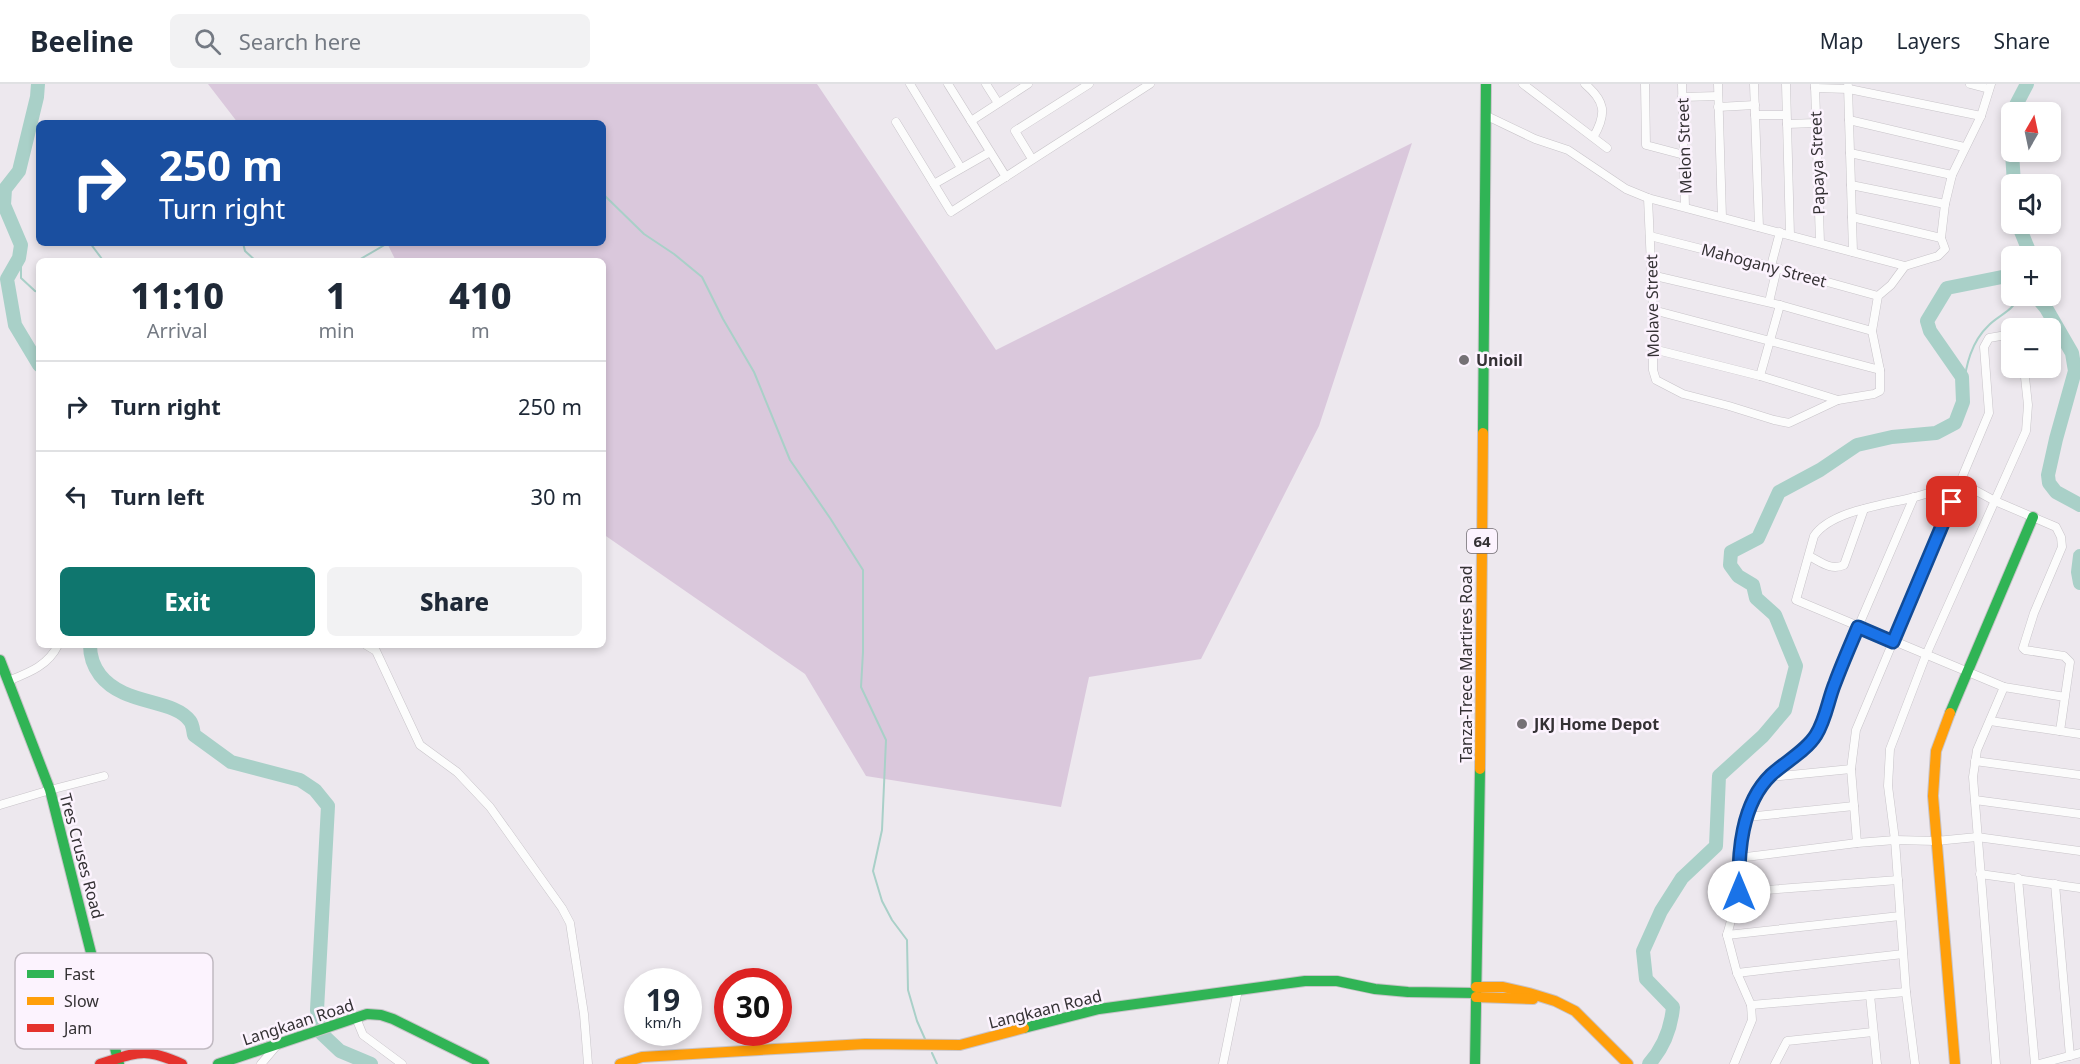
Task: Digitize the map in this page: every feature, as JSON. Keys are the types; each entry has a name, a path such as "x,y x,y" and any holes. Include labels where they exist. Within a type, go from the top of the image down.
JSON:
{"street":[{"path":"910,84 962,168"},
{"path":"948,84 1006,177"},
{"path":"986,84 998,104"},
{"path":"971,121 1026,84"},
{"path":"1032,159 1015,131 1089,84"},
{"path":"896,122 951,212 1150,84"},
{"name":"Tanza-Trece Martires Road","path":"1475,1064 1486,84"},
{"path":"1523,84 1607,148"},
{"path":"1585,84 1597,94 1602,110 1602,121 1594,136"},
{"path":"1645,84 1646,145 1684,155"},
{"name":"Melon Street","path":"1682,84 1685,207"},
{"path":"1718,84 1722,217"},
{"path":"1754,84 1759,226"},
{"path":"1786,84 1790,235"},
{"path":"1487,116 1535,139 1568,150 1626,189 1648,198 1905,266 1942,253 1944,243 1941,238 1945,204 1952,175 1981,116 1990,86 1970,84"},
{"path":"1815,86 1849,86 1981,116"},
{"name":"Papaya Street","path":"1815,86 1820,243"},
{"path":"1849,86 1853,252"},
{"path":"1682,98 1718,96"},
{"path":"1718,107 1755,105"},
{"path":"1755,115 1786,115"},
{"path":"1850,120 1964,147"},
{"path":"1787,124 1816,123"},
{"path":"934,184 990,152"},
{"path":"1850,153 1952,175"},
{"path":"1851,185 1945,204"},
{"name":"Molave Street","path":"1648,198 1653,310 1653,375 1660,384 1683,394 1789,423 1838,400"},
{"path":"1852,217 1941,238"},
{"path":"1769,302 1780,232"},
{"name":"Mahogany Street","path":"1650,236 1878,296"},
{"path":"1653,349 1760,376 1838,400 1874,394 1880,391 1880,370 1872,331 1878,296 1891,285 1905,266"},
{"path":"1652,275 1769,302 1872,331"},
{"path":"1760,376 1780,305"},
{"path":"1653,310 1880,370"},
{"path":"1857,843 1851,769 1856,730 1989,413 1984,347 1989,338 2001,335"},
{"path":"1915,1064 1906,992 1895,840 1888,786 1890,749 1926,655 2026,431 2028,405 2025,378"},
{"path":"2060,731 2065,697 2070,662 2068,658 2023,648 2034,613 2062,547 2061,537 2056,527 1995,501 1960,482 1914,497 1864,509 1820,527 1814,536 1796,600 2004,687 2065,697"},
{"path":"1734,1064 1752,1020 1751,1005 1737,973 1727,935 1739,892 1738,858 1747,817 1756,793 1770,777 1814,738 1820,727 1834,683 1914,497"},
{"path":"1809,556 1830,568 1844,565 1864,509"},
{"path":"1955,1064 1932,787 1936,750 1966,672 2033,517"},
{"path":"8,681 35,670 46,662 56,648"},
{"path":"371,648 376,651 420,745 457,772 490,807 562,908 570,923 584,1014 588,1064"},
{"name":"Tres Cruses Road","path":"0,660 50,790 91,953"},
{"path":"1996,1064 1973,777 1977,750 2004,687"},
{"path":"1990,721 2080,734"},
{"path":"1975,761 2080,775"},
{"path":"1770,777 1851,769"},
{"path":"0,805 104,776"},
{"path":"1974,800 2080,814"},
{"path":"1747,817 1854,806"},
{"path":"1738,858 1857,843 1895,840 1936,841 1977,837 2080,851"},
{"path":"1980,874 2080,888"},
{"path":"2018,878 2037,1064 2080,1053"},
{"path":"1739,892 1898,880"},
{"path":"2055,884 2070,1056"},
{"path":"1727,935 1900,916"},
{"path":"1737,973 1903,954"},
{"name":"Langkaan Road","path":"620,1064 643,1060 865,1044 960,1045 1099,1009 1305,981 1337,981 1375,989 1408,992 1493,993 1512,989 1555,1001 1575,1011 1628,1064"},
{"path":"1223,1064 1238,990"},
{"path":"1751,1005 1906,992"},
{"path":"1870,995 1877,1064"},
{"name":"Langkaan Road","path":"218,1064 368,1014 393,1019 484,1064"},
{"path":"356,1018 363,1035 402,1064"},
{"path":"1775,1064 1787,1041 1873,1032"},
{"path":"261,1064 278,1044"},
{"path":"100,1064 119,1062 140,1052 159,1054 182,1064"}],"shaded area":[{"path":"208,84 817,84 996,350 1412,143 1319,426 1201,659 1089,677 1061,807 866,776 805,674 606,536 606,258 394,258 388,246 606,246 606,120 236,120"}],"waterway":[{"path":"36,360 15,325 7,279 19,258 21,245 4,205 5,189 19,171 38,84"},
{"path":"2018,102 2027,84"},
{"path":"2013,162 2013,174"},
{"path":"606,197 644,234 674,254 702,277 754,372 790,460 863,570 861,687 886,740 882,830 873,871 882,901 892,920 907,940 908,990 925,1039"},
{"path":"2022,234 2027,246"},
{"path":"21,245 21,278 36,291"},
{"path":"92,246 101,258"},
{"path":"244,246 245,251 253,258"},
{"path":"362,258 383,246"},
{"path":"1649,1064 1666,1037 1673,1007 1646,979 1643,951 1661,911 1682,878 1716,846 1719,776 1763,736 1785,710 1796,666 1775,615 1756,598 1753,585 1738,576 1730,565 1731,552 1758,538 1779,492 1820,470 1857,445 1892,437 1936,433 1955,423 1963,402 1962,377 1930,331 1927,321 1947,288 2001,277"},
{"path":"1963,389 1968,363 1978,339 1993,321 2012,306"},
{"path":"2044,306 2072,353 2075,371 2056,439 2048,475 2049,483 2056,492 2080,505"},
{"path":"2080,556 2078,572 2080,583"},
{"path":"90,648 96,668 110,685 135,697 172,708 191,723 194,735 231,762 300,780 315,790 328,806 317,1010 322,1034 340,1051 371,1064"},
{"path":"932,1053 937,1064"}],"traffic: fast":[{"path":"1483,433 1486,84"},
{"path":"1950,713 2033,517"},
{"path":"0,660 50,790 91,953"},
{"path":"1475,1064 1480,769"},
{"path":"1024,1028 1099,1009 1305,981 1337,981 1375,989 1408,992 1476,993"},
{"path":"218,1064 367,1014 393,1019 484,1064"},
{"path":"115,1049 119,1064"}],"traffic: slow":[{"path":"1480,769 1483,433"},
{"path":"1950,713 1936,751 1933,796 1955,1064"},
{"path":"1476,987 1503,987 1529,993 1555,1001 1575,1011 1628,1064"},
{"path":"1476,997 1533,999"},
{"path":"620,1064 642,1057 775,1049 865,1044 960,1045 1024,1028"}],"traffic: jam":[{"path":"100,1064 141,1053 158,1055 182,1064"}],"place":[{"name":"Unioil","path":"1464,360"},
{"name":"JKJ Home Depot","path":"1522,724"}],"route":[{"path":"1739,892 1738,858 1747,817 1756,793 1770,777 1814,738 1858,627 1893,642 1952,502"}]}
